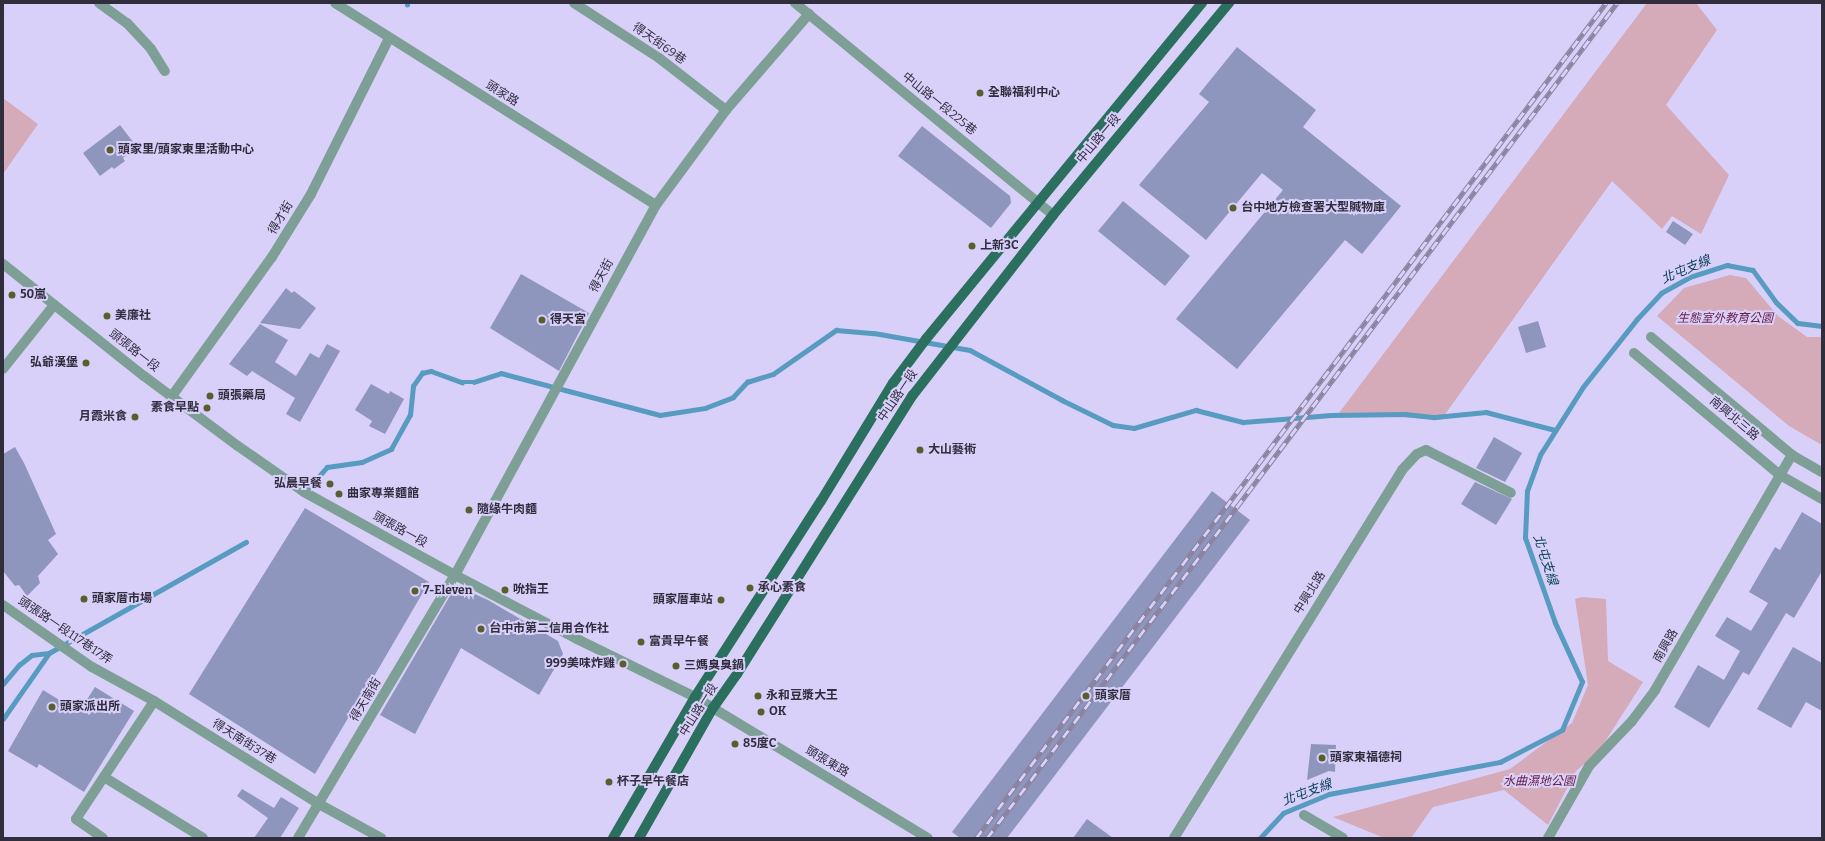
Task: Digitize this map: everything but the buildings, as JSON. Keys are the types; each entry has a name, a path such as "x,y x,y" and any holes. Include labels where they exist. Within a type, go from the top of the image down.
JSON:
{"main road":[{"name":"中山路一段","path":"614,838 695,697 821,501 893,383 926,339 1202,3"},
{"name":"中山路一段","path":"639,838 713,708 737,674 913,395 1053,215 1229,3"}],"street":[{"path":"99,3 127,23 151,49 165,71"},
{"name":"頭家路","path":"335,3 656,205"},
{"name":"得天街69巷","path":"574,3 659,58 726,110"},
{"name":"中山路一段225巷","path":"795,3 1053,215"},
{"name":"得天街","path":"454,575 656,205 726,110 809,14"},
{"name":"得才街","path":"172,396 272,258 311,194 389,38"},
{"name":"頭張路一段","path":"3,264 144,376 244,451 304,492 454,575 577,639 695,697 713,708"},
{"path":"3,369 54,304"},
{"name":"南興北三路","path":"1651,337 1792,455 1822,472"},
{"name":"南興北三路","path":"1634,352 1780,475 1822,499"},
{"name":"中興北路","path":"1174,838 1402,470 1417,454 1426,450 1511,493"},
{"name":"南興路","path":"1548,838 1590,766 1632,721 1656,690 1792,455"},
{"name":"得天南街","path":"298,838 320,804 454,575"},
{"name":"頭張路一段117巷17弄","path":"3,604 92,667 114,678"},
{"name":"得天南街37巷","path":"114,678 154,701 320,804 380,838"},
{"path":"103,838 76,819 154,701"},
{"name":"頭張東路","path":"713,708 928,838"},
{"path":"104,777 203,838"},
{"path":"1304,814 1343,838"}],"green space":[{"path":"1647,3 1696,3 1717,30 1666,105 1729,175 1701,234 1672,216 1662,229 1612,181 1441,420 1339,413"},
{"path":"3,98 38,124 3,174"},
{"name":"生態室外教育公園","path":"1730,275 1746,278 1778,316 1807,337 1822,337 1822,445 1789,426 1657,316 1684,288"},
{"name":"水曲濕地公園","path":"1582,597 1606,599 1608,661 1643,682 1598,753 1576,771 1548,825 1504,790 1433,807 1411,838 1384,838 1333,817 1510,769 1572,723 1588,685 1575,599"}],"waterway":[{"name":"北屯支線","path":"1260,838 1283,813 1329,794 1500,762 1562,730 1582,682 1555,623 1525,538 1527,491 1540,455 1583,387 1637,319 1661,293 1690,277 1727,265 1753,270 1776,302 1798,323 1822,326"},
{"path":"307,490 327,467 362,462 391,449 410,415 413,386 422,373 431,371 462,382 474,382 501,373 660,415 705,408 733,397 747,382 773,374 836,330 874,333 970,350 1062,400 1113,425 1134,428 1196,410 1243,422 1331,415 1405,414 1435,417 1486,412 1555,430"},
{"path":"3,719 49,653 246,542"},
{"path":"3,684 19,665 32,655 49,653"}],"railway":[{"path":"976,838 1606,3"},
{"path":"987,838 1617,3"}],"place":[{"name":"全聯福利中心","path":"980,93"},
{"name":"頭家里/頭家東里活動中心","path":"110,150"},
{"name":"台中地方檢查署大型贓物庫","path":"1233,208"},
{"name":"上新3C","path":"972,246"},
{"name":"50嵐","path":"12,295"},
{"name":"美廉社","path":"107,316"},
{"name":"得天宮","path":"542,320"},
{"name":"弘爺漢堡","path":"86,363"},
{"name":"頭張藥局","path":"210,396"},
{"name":"素食早點","path":"207,408"},
{"name":"月霞米食","path":"135,417"},
{"name":"大山藝術","path":"920,450"},
{"name":"弘晨早餐","path":"330,484"},
{"name":"曲家專業麵館","path":"339,494"},
{"name":"隨緣牛肉麵","path":"469,510"},
{"name":"承心素食","path":"750,588"},
{"name":"吮指王","path":"505,590"},
{"name":"7-Eleven","path":"415,591"},
{"name":"頭家厝市場","path":"84,599"},
{"name":"頭家厝車站","path":"721,600"},
{"name":"台中市第二信用合作社","path":"481,629"},
{"name":"富貴早午餐","path":"641,642"},
{"name":"999美味炸雞","path":"623,664"},
{"name":"三媽臭臭鍋","path":"676,666"},
{"name":"永和豆漿大王","path":"758,696"},
{"name":"頭家厝","path":"1086,696"},
{"name":"頭家派出所","path":"52,707"},
{"name":"OK","path":"761,712"},
{"name":"85度C","path":"735,744"},
{"name":"頭家東福德祠","path":"1322,758"},
{"name":"杯子早午餐店","path":"609,782"}]}
